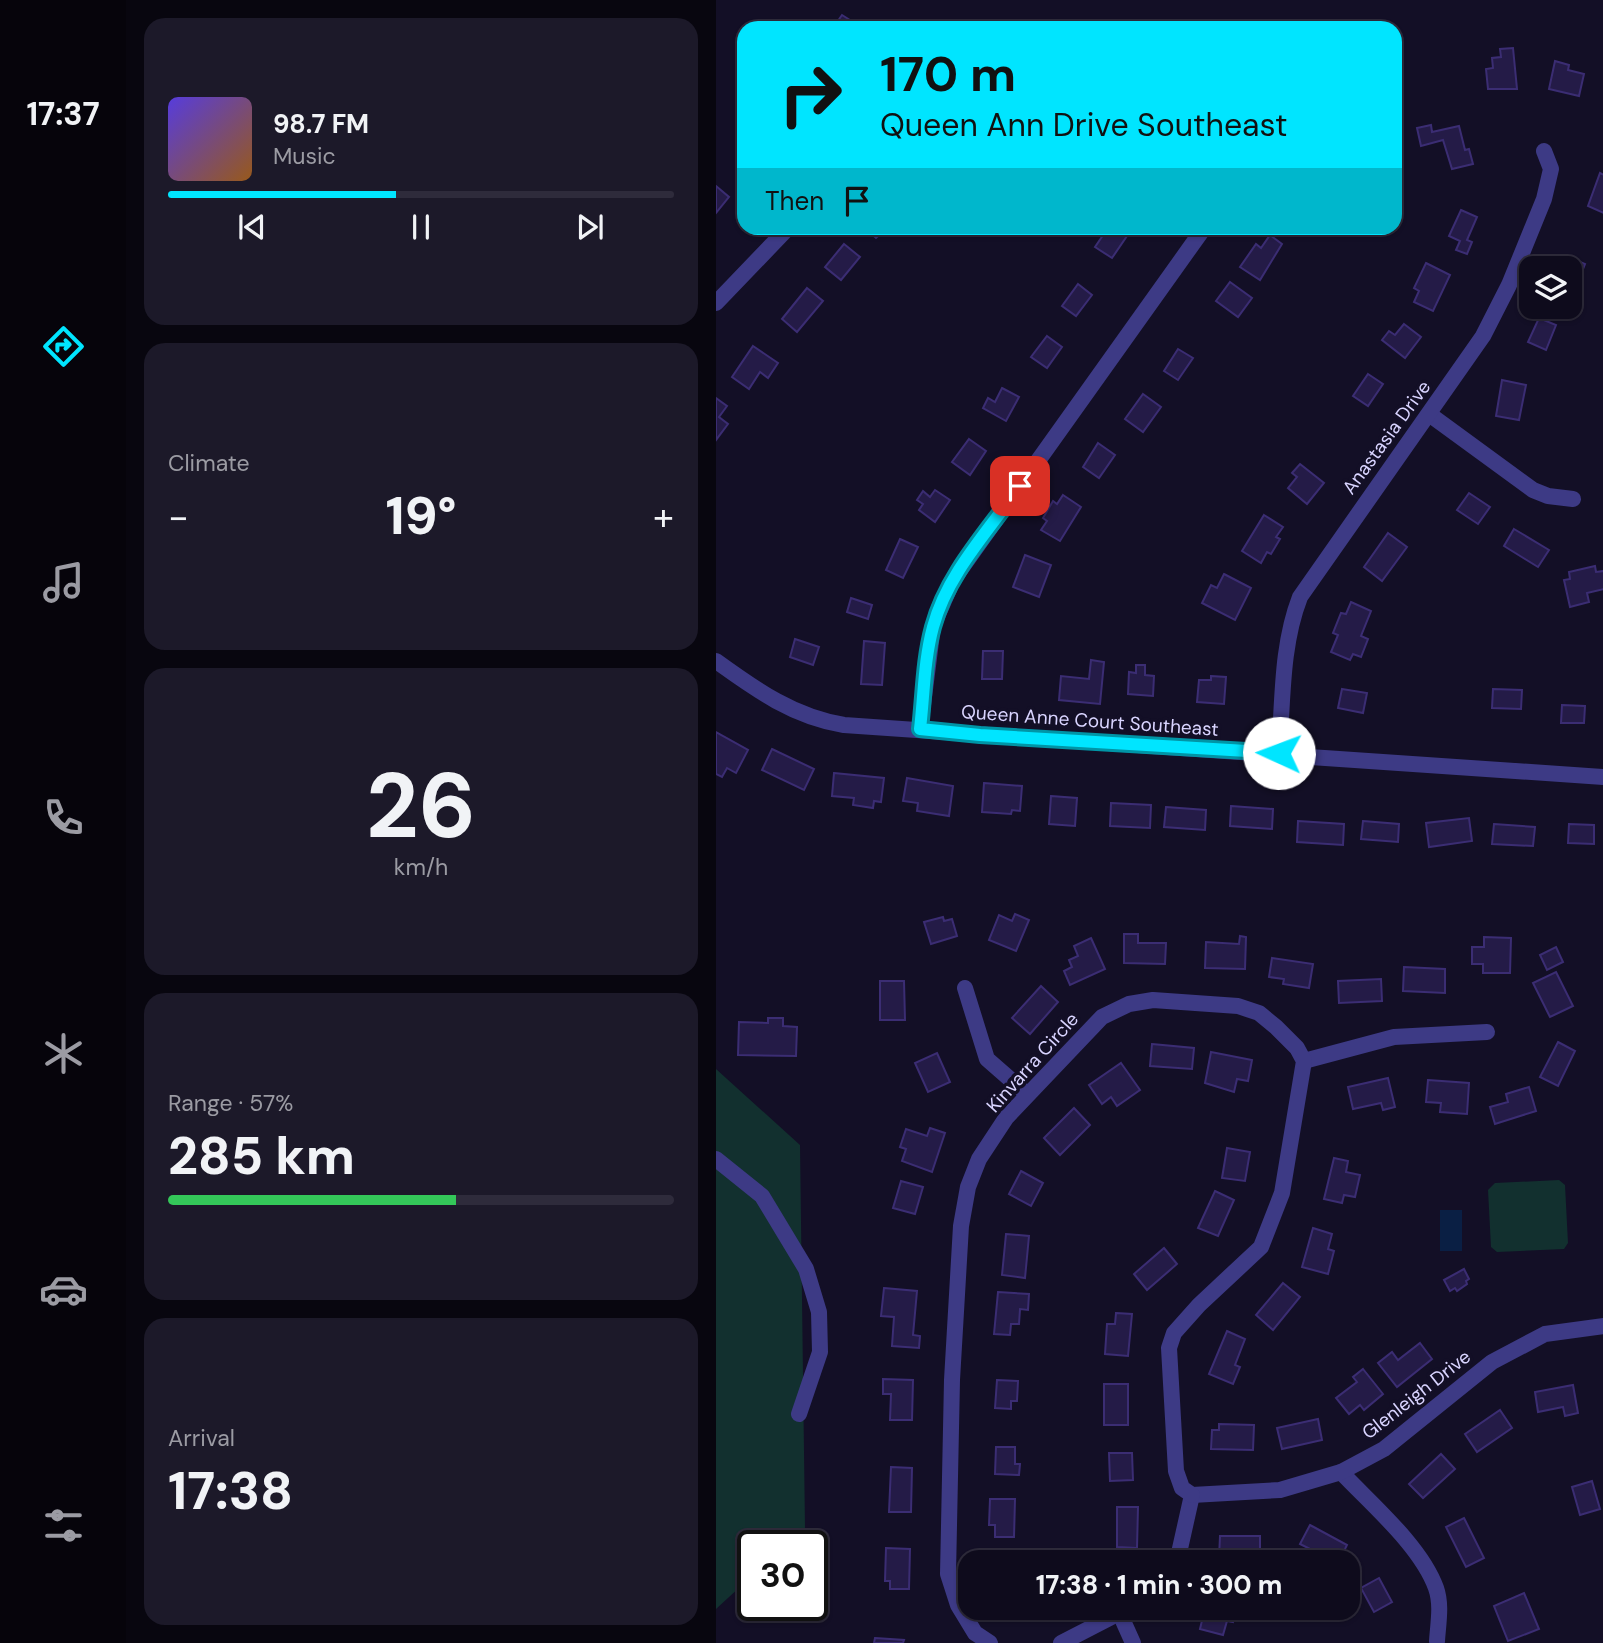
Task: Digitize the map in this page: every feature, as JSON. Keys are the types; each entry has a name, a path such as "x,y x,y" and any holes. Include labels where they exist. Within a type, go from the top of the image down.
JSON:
{"street":[{"name":"Anastasia Drive","path":"1279,753 1290,622 1300,597 1326,556 1483,335 1509,285 1546,191 1551,169 1544,151"},
{"path":"716,303 781,235"},
{"path":"920,729 933,626 953,580 1199,235"},
{"path":"1429,414 1533,490 1548,496 1573,499"},
{"name":"Queen Anne Court Southeast","path":"716,662 769,699 826,722 862,727 1279,753 1603,777"},
{"path":"965,988 987,1059 1027,1094"},
{"name":"Kinvarra Circle","path":"986,1642 975,1633 958,1605 948,1574 952,1380 961,1226 968,1187 980,1159 1006,1118 1027,1094 1102,1017 1129,1004 1153,1000 1238,1006 1258,1013 1297,1048 1304,1061"},
{"path":"1180,1550 1192,1495 1182,1488 1176,1471 1169,1348 1174,1333 1198,1305 1261,1247 1282,1193 1304,1061 1394,1037 1487,1032"},
{"path":"716,1159 762,1196 806,1269 819,1312 820,1352 799,1414"},
{"name":"Glenleigh Drive","path":"1192,1495 1280,1490 1341,1472 1384,1449 1492,1362 1545,1334 1603,1326"},
{"path":"1341,1472 1407,1542 1430,1576 1437,1589 1439,1608 1436,1642"},
{"path":"1061,1643 1107,1620"},
{"path":"1127,1620 1133,1643"}],"green space":[{"path":"716,1069 800,1145 805,1528 737,1530 737,1590 716,1609"},
{"path":"1559,1180 1565,1185 1568,1243 1564,1249 1497,1252 1491,1247 1488,1190 1495,1183"}],"water":[{"path":"1440,1210 1462,1210 1462,1251 1440,1251"}],"building":[{"path":"842,15 852,21 838,21"},
{"path":"1513,48 1517,89 1488,89 1486,69 1493,68 1492,58 1501,57 1500,49"},
{"path":"1555,61 1569,65 1568,70 1584,74 1579,96 1549,89"},
{"path":"1431,125 1432,132 1459,126 1465,150 1469,149 1473,164 1452,169 1443,140 1421,146 1417,128"},
{"path":"1600,173 1604,175 1604,213 1588,206"},
{"path":"716,186 729,197 716,213"},
{"path":"1461,210 1477,217 1467,240 1472,242 1467,254 1456,250 1460,241 1449,236"},
{"path":"1103,235 1128,235 1112,258 1095,247"},
{"path":"1270,235 1282,244 1260,280 1240,267 1256,244 1261,248"},
{"path":"844,244 860,257 841,280 825,267"},
{"path":"1426,263 1450,275 1433,311 1414,302 1419,291 1414,288"},
{"path":"1230,282 1252,298 1238,317 1216,301"},
{"path":"1078,284 1092,295 1076,316 1062,306"},
{"path":"807,288 823,301 797,332 782,319"},
{"path":"1539,319 1556,325 1546,350 1528,342"},
{"path":"1404,324 1421,337 1405,358 1382,340 1389,331 1395,335"},
{"path":"1047,336 1062,347 1047,368 1031,357"},
{"path":"753,346 778,363 768,378 760,372 749,389 732,377"},
{"path":"1178,349 1193,358 1178,380 1164,371"},
{"path":"1368,374 1383,384 1368,406 1353,396"},
{"path":"1502,380 1526,385 1519,420 1496,416"},
{"path":"1002,388 1019,397 1006,421 983,408 988,398 995,402"},
{"path":"1143,394 1161,407 1143,432 1125,419"},
{"path":"716,398 727,406 719,417 728,424 716,440"},
{"path":"969,439 986,451 970,475 952,462"},
{"path":"1098,443 1115,455 1099,478 1083,467"},
{"path":"1300,464 1324,483 1307,504 1288,488 1297,477 1292,473"},
{"path":"935,490 950,500 935,522 919,510 923,504 917,500 923,491 930,497"},
{"path":"1469,493 1490,507 1478,524 1457,510"},
{"path":"1063,495 1081,507 1060,541 1041,530 1047,521 1043,518 1053,501 1057,504"},
{"path":"1264,515 1283,527 1276,537 1280,539 1271,554 1267,552 1261,563 1242,551"},
{"path":"1514,529 1549,550 1538,567 1504,546"},
{"path":"1388,533 1407,547 1382,581 1364,567"},
{"path":"900,539 918,547 903,578 886,570"},
{"path":"1025,555 1051,565 1039,597 1013,587"},
{"path":"1595,566 1596,572 1604,571 1604,589 1587,593 1589,602 1570,607 1564,580 1570,579 1569,572"},
{"path":"1224,574 1251,588 1235,620 1202,603 1211,585 1217,588"},
{"path":"851,598 872,605 868,619 847,612"},
{"path":"1351,602 1371,611 1361,636 1368,639 1361,657 1353,654 1350,660 1331,652 1338,635 1333,633 1341,613 1346,614"},
{"path":"795,639 819,647 813,665 790,657"},
{"path":"864,641 885,643 882,685 861,684"},
{"path":"983,651 1003,651 1002,679 982,679"},
{"path":"1091,660 1104,662 1100,704 1059,700 1061,676 1089,679"},
{"path":"1136,665 1145,665 1145,675 1154,676 1153,696 1128,694 1129,672 1136,673"},
{"path":"1211,676 1226,677 1224,704 1197,702 1199,680 1211,680"},
{"path":"1342,689 1367,693 1363,713 1338,708"},
{"path":"1493,689 1522,690 1521,709 1492,708"},
{"path":"1562,705 1585,706 1584,723 1561,723"},
{"path":"716,732 748,750 736,773 727,768 722,777 716,774"},
{"path":"772,749 814,769 804,790 762,770"},
{"path":"834,773 884,778 881,802 874,801 873,808 853,805 854,798 832,796"},
{"path":"907,778 953,786 949,816 917,811 918,803 903,801"},
{"path":"984,783 1022,786 1020,811 1012,810 1011,814 982,812"},
{"path":"1051,796 1077,798 1075,826 1049,824"},
{"path":"1111,803 1151,805 1150,828 1110,826"},
{"path":"1231,806 1273,809 1272,829 1230,826"},
{"path":"1166,807 1206,810 1205,830 1164,827"},
{"path":"1469,818 1472,841 1429,847 1426,823"},
{"path":"1298,821 1344,824 1343,845 1297,842"},
{"path":"1363,821 1399,824 1398,842 1361,839"},
{"path":"1494,824 1535,827 1533,846 1492,844"},
{"path":"1569,824 1594,825 1594,844 1568,843"},
{"path":"1015,914 1029,920 1016,951 989,940 999,915 1012,921"},
{"path":"943,917 944,921 952,919 957,936 931,944 924,922"},
{"path":"1124,934 1138,934 1138,943 1166,943 1165,964 1124,963"},
{"path":"1240,936 1246,937 1245,969 1205,968 1206,942 1239,944"},
{"path":"1484,937 1511,938 1510,973 1483,973 1483,964 1472,964 1472,947 1484,947"},
{"path":"1091,938 1105,969 1070,985 1064,971 1072,967 1069,960 1078,956 1074,946"},
{"path":"1556,947 1563,962 1547,970 1540,955"},
{"path":"1272,958 1313,964 1309,988 1283,984 1284,979 1269,977"},
{"path":"1404,967 1445,969 1445,993 1403,991"},
{"path":"1556,972 1573,1006 1550,1017 1533,983"},
{"path":"1381,979 1382,1001 1339,1003 1338,981"},
{"path":"880,981 904,981 905,1020 880,1020"},
{"path":"1041,986 1058,1002 1030,1034 1012,1018"},
{"path":"768,1018 783,1018 783,1026 797,1027 796,1056 738,1055 739,1022 768,1023"},
{"path":"1558,1042 1575,1051 1558,1086 1540,1077"},
{"path":"1152,1044 1194,1048 1192,1069 1150,1066"},
{"path":"1211,1052 1252,1060 1248,1081 1237,1079 1234,1092 1205,1083"},
{"path":"937,1053 950,1082 928,1092 915,1063"},
{"path":"1121,1063 1140,1090 1117,1106 1111,1097 1102,1104 1089,1085"},
{"path":"1388,1078 1395,1107 1383,1110 1381,1103 1353,1109 1348,1087"},
{"path":"1428,1080 1469,1083 1467,1114 1440,1112 1441,1103 1426,1102"},
{"path":"1529,1087 1536,1111 1495,1124 1490,1107 1508,1102 1506,1094"},
{"path":"1074,1108 1090,1125 1060,1155 1044,1138"},
{"path":"930,1128 945,1133 932,1172 902,1161 906,1149 900,1147 906,1129 927,1136"},
{"path":"1227,1148 1250,1152 1245,1181 1222,1178"},
{"path":"1334,1158 1348,1161 1346,1172 1360,1175 1355,1197 1344,1195 1342,1203 1324,1199"},
{"path":"1021,1171 1043,1183 1031,1206 1009,1194"},
{"path":"901,1181 923,1187 915,1214 893,1208"},
{"path":"1215,1191 1234,1200 1218,1236 1198,1228"},
{"path":"1313,1228 1332,1234 1328,1249 1334,1251 1328,1274 1302,1267"},
{"path":"1006,1234 1029,1236 1025,1278 1002,1275"},
{"path":"1164,1248 1177,1264 1147,1290 1134,1274"},
{"path":"1464,1269 1469,1279 1467,1284 1457,1291 1455,1288 1450,1291 1444,1280"},
{"path":"1283,1283 1300,1297 1273,1330 1256,1315"},
{"path":"884,1288 917,1291 913,1335 920,1336 919,1348 892,1346 894,1317 881,1316"},
{"path":"998,1292 1029,1294 1028,1310 1020,1309 1019,1324 1011,1324 1010,1335 994,1334"},
{"path":"1116,1313 1132,1314 1128,1356 1105,1354 1107,1324 1115,1324"},
{"path":"1227,1331 1245,1339 1235,1365 1240,1367 1233,1384 1209,1374"},
{"path":"1420,1343 1432,1359 1397,1387 1378,1363 1392,1352 1398,1360"},
{"path":"1363,1369 1383,1394 1364,1410 1360,1405 1349,1414 1336,1398 1357,1382 1353,1377"},
{"path":"883,1379 913,1380 912,1420 890,1420 891,1394 883,1394"},
{"path":"997,1380 1018,1381 1017,1401 1011,1401 1011,1409 995,1408"},
{"path":"1104,1384 1128,1384 1128,1425 1104,1425"},
{"path":"1573,1385 1578,1413 1565,1416 1563,1407 1538,1412 1535,1392"},
{"path":"1500,1410 1512,1428 1477,1452 1465,1434"},
{"path":"1318,1419 1322,1440 1282,1449 1277,1428"},
{"path":"1219,1424 1254,1425 1253,1450 1211,1449 1212,1430 1219,1430"},
{"path":"996,1447 1015,1447 1015,1464 1020,1464 1019,1475 995,1474"},
{"path":"1109,1453 1132,1453 1133,1480 1110,1481"},
{"path":"1441,1454 1455,1469 1423,1498 1409,1484"},
{"path":"891,1467 912,1468 911,1512 889,1512"},
{"path":"1592,1481 1600,1509 1580,1515 1572,1487"},
{"path":"990,1499 1015,1499 1014,1537 995,1537 995,1525 989,1525"},
{"path":"1117,1507 1138,1507 1137,1548 1117,1547"},
{"path":"1464,1518 1484,1558 1466,1567 1446,1527"},
{"path":"1310,1525 1347,1545 1344,1550 1312,1550 1300,1544"},
{"path":"1220,1536 1260,1536 1260,1550 1219,1550"},
{"path":"886,1548 910,1549 909,1589 890,1589 890,1581 885,1581"},
{"path":"1379,1578 1392,1602 1374,1612 1361,1588"},
{"path":"1524,1593 1539,1629 1508,1641 1494,1606"},
{"path":"1202,1620 1233,1620 1227,1621 1223,1635 1200,1629"},
{"path":"875,1638 904,1640 903,1643 874,1643"}],"route":[{"path":"1020,486 953,580 933,626 920,729 1279,753"}]}
